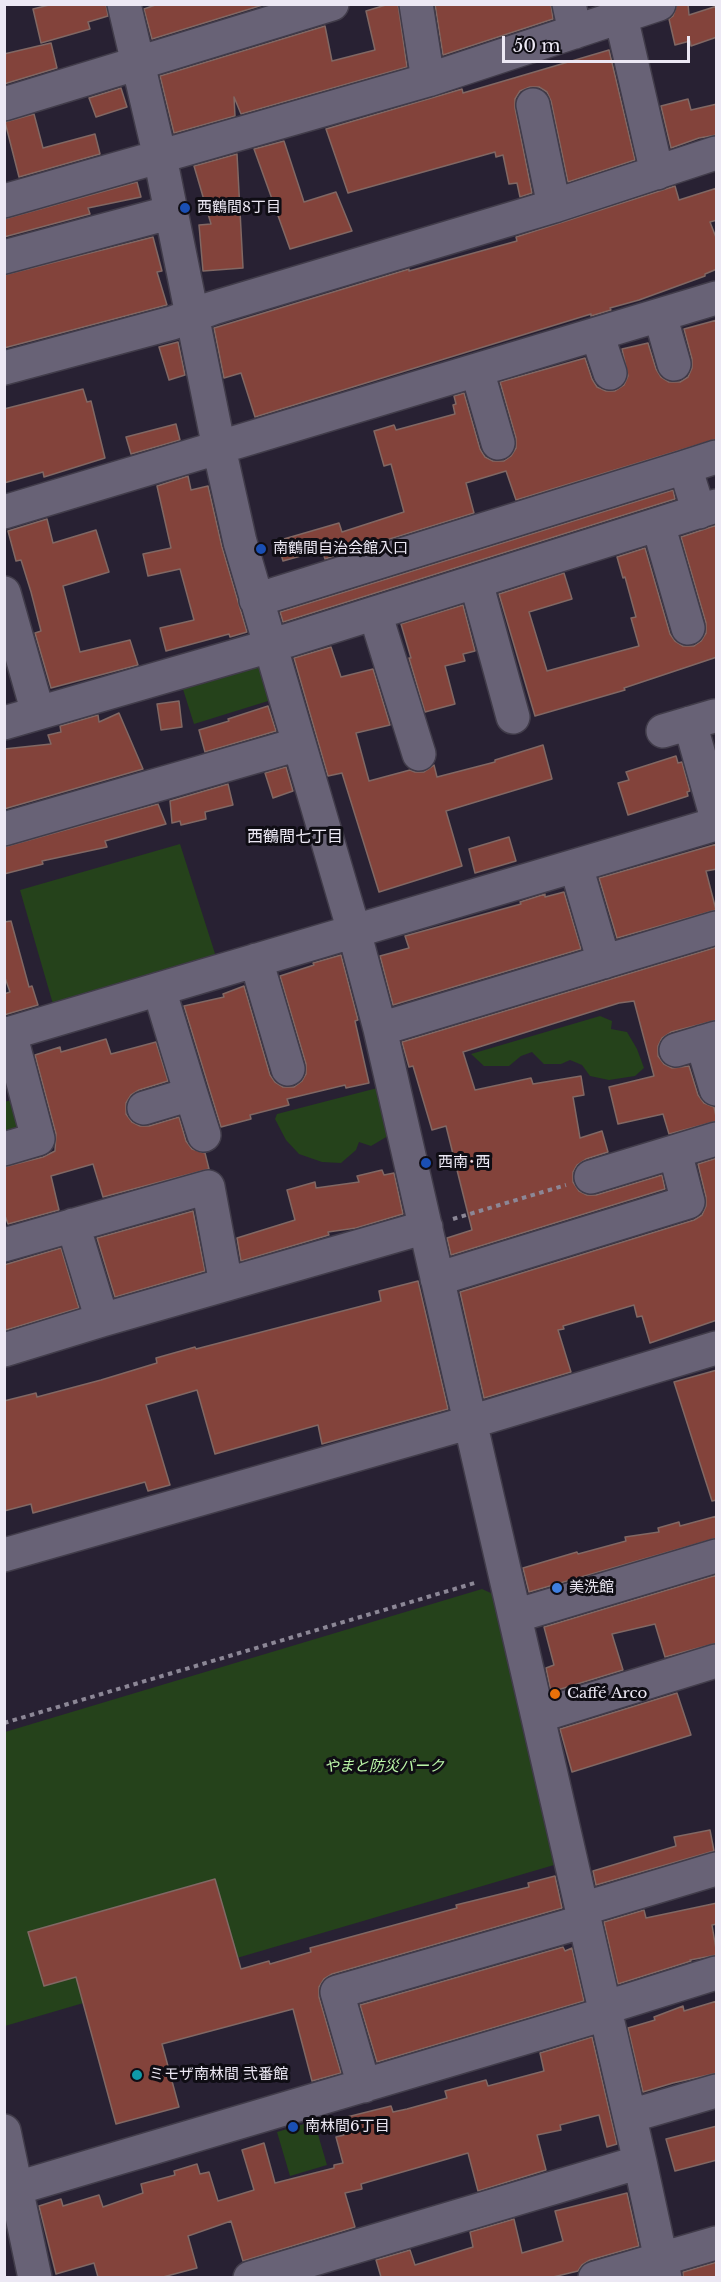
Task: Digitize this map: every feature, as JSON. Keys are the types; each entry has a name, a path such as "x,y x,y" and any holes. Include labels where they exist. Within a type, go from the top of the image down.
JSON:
{"street":[{"path":"124,4 172,212 219,448 256,600 354,931 380,1029 584,1915 604,2011 630,2116 662,2268"},
{"path":"4,104 332,4"},
{"path":"416,4 428,80"},
{"path":"4,201 428,80 572,18 621,17 659,4"},
{"path":"621,17 657,172"},
{"path":"533,105 554,207"},
{"path":"4,368 172,323 554,207 717,153"},
{"path":"4,257 172,212"},
{"path":"4,512 717,298"},
{"path":"660,315 674,364"},
{"path":"597,334 610,373"},
{"path":"477,370 498,443"},
{"path":"256,600 717,456"},
{"path":"4,723 270,646 708,509 685,467"},
{"path":"658,524 688,628"},
{"path":"476,582 513,717"},
{"path":"4,593 38,713"},
{"path":"375,613 419,754"},
{"path":"689,723 717,815"},
{"path":"4,829 299,744"},
{"path":"4,1149 38,1139 7,1034 717,824"},
{"path":"576,866 604,962"},
{"path":"380,1029 717,928"},
{"path":"256,960 288,1070"},
{"path":"159,989 204,1135"},
{"path":"698,1043 717,1089"},
{"path":"144,1108 191,1094"},
{"path":"591,1177 717,1138"},
{"path":"437,1279 688,1202 675,1152"},
{"path":"4,1245 208,1187 226,1284"},
{"path":"73,1225 102,1320"},
{"path":"4,1350 426,1227"},
{"path":"4,1555 469,1423 717,1348"},
{"path":"515,1616 717,1556"},
{"path":"538,1716 717,1661"},
{"path":"364,2086 338,1992 584,1915 717,1869"},
{"path":"17,2188 364,2086 717,1973"},
{"path":"630,2116 717,2091"},
{"path":"4,2131 35,2277"},
{"path":"250,2277 640,2162"},
{"path":"595,2277 662,2268 717,2242"}],"path":[{"path":"426,1227 591,1177"},
{"path":"4,1723 504,1574"}],"green space":[{"path":"268,656 281,697 194,724 181,683"},
{"path":"180,844 218,963 55,1011 20,890"},
{"path":"600,1016 612,1021 611,1029 627,1032 637,1049 644,1068 635,1076 609,1080 590,1076 582,1065 570,1060 561,1064 544,1064 532,1052 521,1056 509,1066 484,1066 471,1054"},
{"path":"385,1086 388,1136 371,1146 359,1142 356,1150 341,1163 322,1162 299,1154 286,1140 275,1119 277,1114"},
{"path":"19,1098 28,1135 5,1140 4,1102"},
{"name":"やまと防災パーク","path":"482,1589 493,1594 554,1865 5,2026 5,1732"},
{"path":"314,2121 327,2165 290,2176 277,2132"}],"building":[{"path":"53,4 106,4 108,16 88,22 90,29 41,43 33,9"},
{"path":"158,4 266,4 152,39 144,9"},
{"path":"389,4 398,4 407,67 241,114 234,97 235,116 174,133 160,76 325,26 332,61 375,50 366,11"},
{"path":"435,4 551,4 553,19 443,55"},
{"path":"677,4 688,4 689,15 717,6 717,37 691,46 690,41 675,45 669,19 673,16"},
{"path":"51,43 57,68 4,84 4,54"},
{"path":"609,50 635,160 568,182 551,101 547,92 539,87 530,87 520,91 515,99 515,108 532,193 520,197 517,183 509,184 503,155 496,157 495,152 348,193 326,129 462,89 463,93"},
{"path":"121,88 127,107 96,117 89,98"},
{"path":"688,99 691,110 717,104 717,135 699,138 671,148 661,106"},
{"path":"34,114 43,148 95,134 100,154 19,177 5,122"},
{"path":"284,141 304,202 336,192 352,231 290,249 254,149"},
{"path":"237,154 243,268 203,271 199,225 211,224 194,166"},
{"path":"137,182 141,197 88,208 90,214 4,237 4,219"},
{"path":"675,186 679,200 717,188 717,220 710,222 717,240 717,269 705,276 610,308 611,310 591,316 591,314 255,417 241,373 224,378 214,328 409,269 409,271 517,241 516,237"},
{"path":"153,237 162,271 157,272 167,305 4,348 4,275"},
{"path":"717,320 717,439 516,500 506,471 466,483 474,513 325,559 322,550 283,561 277,541 339,523 342,532 404,512 391,464 384,466 374,431 394,425 396,430 455,414 454,396 464,393 480,449 485,457 493,461 504,461 516,448 516,438 500,382 585,358 597,387 606,391 615,391 624,385 628,376 622,349 648,343 656,369 661,377 669,382 680,382 688,377 692,368 692,359 684,329"},
{"path":"178,342 185,375 169,380 159,347"},
{"path":"83,389 87,402 91,401 105,458 44,477 43,472 4,483 4,409"},
{"path":"176,424 180,440 131,454 126,437"},
{"path":"188,476 191,490 208,486 222,547 247,632 230,637 229,634 166,651 160,628 194,620 180,569 148,576 143,554 171,548 157,486"},
{"path":"673,490 675,499 283,622 280,612"},
{"path":"47,519 53,543 96,530 109,572 63,586 80,652 130,640 138,665 51,688 35,633 41,631 31,592 21,560 16,561 8,531"},
{"path":"717,525 717,657 624,688 625,690 535,716 499,594 564,573 572,599 529,612 547,671 639,646 631,618 636,617 617,557 645,548 670,634 683,646 694,646 706,633 706,623 681,537"},
{"path":"463,605 475,651 463,654 465,661 445,666 455,704 425,712 401,624"},
{"path":"331,647 341,677 373,669 390,725 356,733 369,781 410,770 424,772 434,765 437,777 495,762 495,760 543,745 552,779 446,811 462,866 379,892 342,773 328,776 294,658"},
{"path":"179,701 182,727 161,730 157,704"},
{"path":"268,706 276,731 205,752 199,730"},
{"path":"119,713 143,769 4,809 4,749 51,744 48,735 61,732 60,726 98,715 99,722"},
{"path":"676,756 678,763 682,762 690,791 687,792 688,796 628,815 618,783 629,780 626,772"},
{"path":"286,767 293,791 273,798 265,773"},
{"path":"228,784 233,805 205,812 206,819 181,825 180,821 172,823 170,801"},
{"path":"158,804 166,824 105,841 107,847 42,861 43,864 4,874 4,847"},
{"path":"509,837 516,861 475,873 469,849"},
{"path":"717,844 717,869 706,871 716,910 617,938 599,878"},
{"path":"564,892 581,949 393,1005 380,956 409,948 405,936 521,904 520,902 545,894 545,897"},
{"path":"11,921 29,987 32,986 38,1005 4,1015 4,994 10,992 4,975 4,922"},
{"path":"717,947 717,1020 671,1032 662,1038 658,1046 658,1056 664,1064 672,1068 689,1066 698,1095 704,1103 714,1107 717,1121 669,1134 663,1114 618,1124 609,1087 654,1076 634,1001 619,1003 463,1052 475,1090 531,1078 533,1084 581,1076 584,1095 573,1097 580,1138 602,1131 608,1152 586,1159 577,1165 573,1172 573,1182 579,1191 587,1195 596,1195 662,1175 665,1189 451,1255 447,1238 472,1230 446,1126 432,1130 413,1066 409,1067 402,1042"},
{"path":"341,955 358,1020 355,1021 369,1083 346,1088 345,1085 287,1099 289,1105 250,1115 251,1119 221,1127 184,1006 224,997 223,994 244,986 270,1075 283,1087 294,1087 302,1081 306,1074 306,1064 280,976"},
{"path":"106,1039 111,1054 156,1042 168,1081 139,1090 131,1095 126,1103 126,1114 132,1122 140,1126 149,1126 179,1117 186,1141 192,1149 205,1153 209,1169 103,1197 93,1164 51,1176 59,1210 8,1224 4,1213 4,1167 43,1157 55,1151 56,1134 35,1055 60,1047 61,1052"},
{"path":"717,1158 717,1320 650,1343 642,1316 637,1317 634,1305 563,1326 564,1329 558,1330 571,1372 484,1398 460,1292 694,1220 702,1215 706,1206 698,1164"},
{"path":"382,1170 384,1175 394,1173 403,1214 356,1228 328,1232 329,1235 241,1261 237,1238 295,1220 287,1190 315,1182 316,1188 359,1182 357,1176"},
{"path":"193,1211 205,1271 115,1297 97,1238"},
{"path":"61,1248 79,1308 6,1330 4,1324 4,1265"},
{"path":"418,1281 448,1409 322,1444 318,1425 215,1454 197,1390 146,1405 170,1485 148,1491 145,1482 33,1513 31,1504 4,1511 4,1401 36,1393 37,1397 157,1363 156,1358 195,1347 196,1349 381,1301 379,1291"},
{"path":"717,1370 717,1500 712,1501 674,1382"},
{"path":"717,1516 717,1538 529,1592 523,1568 626,1541 625,1537 659,1532 658,1528 679,1522 680,1526"},
{"path":"717,1575 717,1643 665,1657 655,1624 612,1634 623,1670 551,1692 546,1668 554,1665 544,1627"},
{"path":"677,1693 691,1735 572,1772 560,1729"},
{"path":"710,1830 714,1851 596,1885 593,1871 676,1846 674,1837"},
{"path":"555,1876 562,1908 332,1974 324,1979 319,1987 319,1997 341,2073 312,2081 293,2009 162,2044 179,2107 116,2124 76,1977 44,1986 28,1932 215,1879 241,1969 269,1961 270,1964 311,1952 310,1948 457,1908 456,1905 529,1887 528,1883"},
{"path":"717,1903 717,1924 712,1925 717,1955 690,1960 618,1984 604,1922 644,1910 646,1918"},
{"path":"563,1947 565,1951 572,1948 584,2001 377,2062 360,2005"},
{"path":"717,2001 717,2073 643,2092 628,2028 655,2020 654,2017 683,2006 684,2011"},
{"path":"592,2037 617,2144 607,2147 599,2115 560,2125 561,2130 537,2135 546,2170 478,2191 468,2153 361,2184 362,2189 345,2193 355,2227 243,2261 231,2221 188,2236 197,2268 163,2277 98,2277 94,2263 56,2274 39,2206 61,2199 63,2206 99,2195 103,2207 143,2193 141,2184 175,2175 174,2171 197,2164 200,2174 209,2172 218,2201 254,2190 242,2150 264,2143 275,2183 334,2168 334,2165 343,2163 336,2137 344,2135 339,2119 391,2106 393,2112 407,2109 447,2098 445,2091 486,2080 488,2086 544,2071 540,2053"},
{"path":"717,2126 717,2160 675,2171 666,2139"},
{"path":"627,2193 639,2246 590,2260 578,2271 553,2277 381,2277 376,2260 410,2250 415,2265 473,2247 470,2232 514,2219 522,2253 563,2241 555,2211"},
{"path":"717,2262 717,2277 683,2277 683,2272"}],"place":[{"name":"西鶴間8丁目","path":"185,208"},
{"name":"南鶴間自治会館入口","path":"261,549"},
{"name":"西南･西","path":"426,1163"},
{"name":"美洗館","path":"557,1588"},
{"name":"Caffé Arco","path":"555,1694"},
{"name":"ミモザ南林間 弐番館","path":"137,2075"},
{"name":"南林間6丁目","path":"293,2127"}],"district":[{"name":"西鶴間七丁目","path":"295,837"}]}
